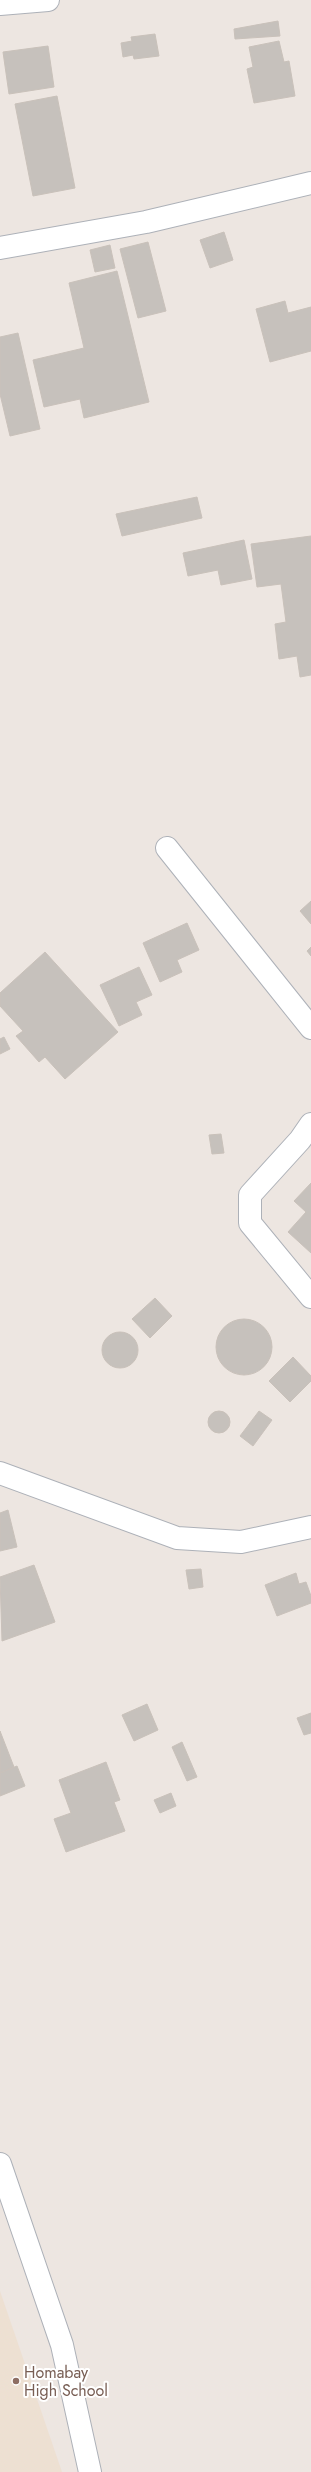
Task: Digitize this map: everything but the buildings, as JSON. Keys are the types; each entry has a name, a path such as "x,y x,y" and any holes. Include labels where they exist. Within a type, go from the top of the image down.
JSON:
{"street":[{"path":"0,4 48,0"},
{"path":"0,248 146,222 311,183"},
{"path":"167,848 311,1028"},
{"path":"311,1124 300,1140 250,1195 250,1223 311,1297"},
{"path":"0,1473 177,1538 241,1542 311,1527"},
{"path":"0,2164 62,2345 90,2472"}],"shaded area":[{"name":"Homabay High School","path":"0,2291 62,2472 0,2472"}],"place":[{"name":"Homabay High School","path":"16,2381"}]}
